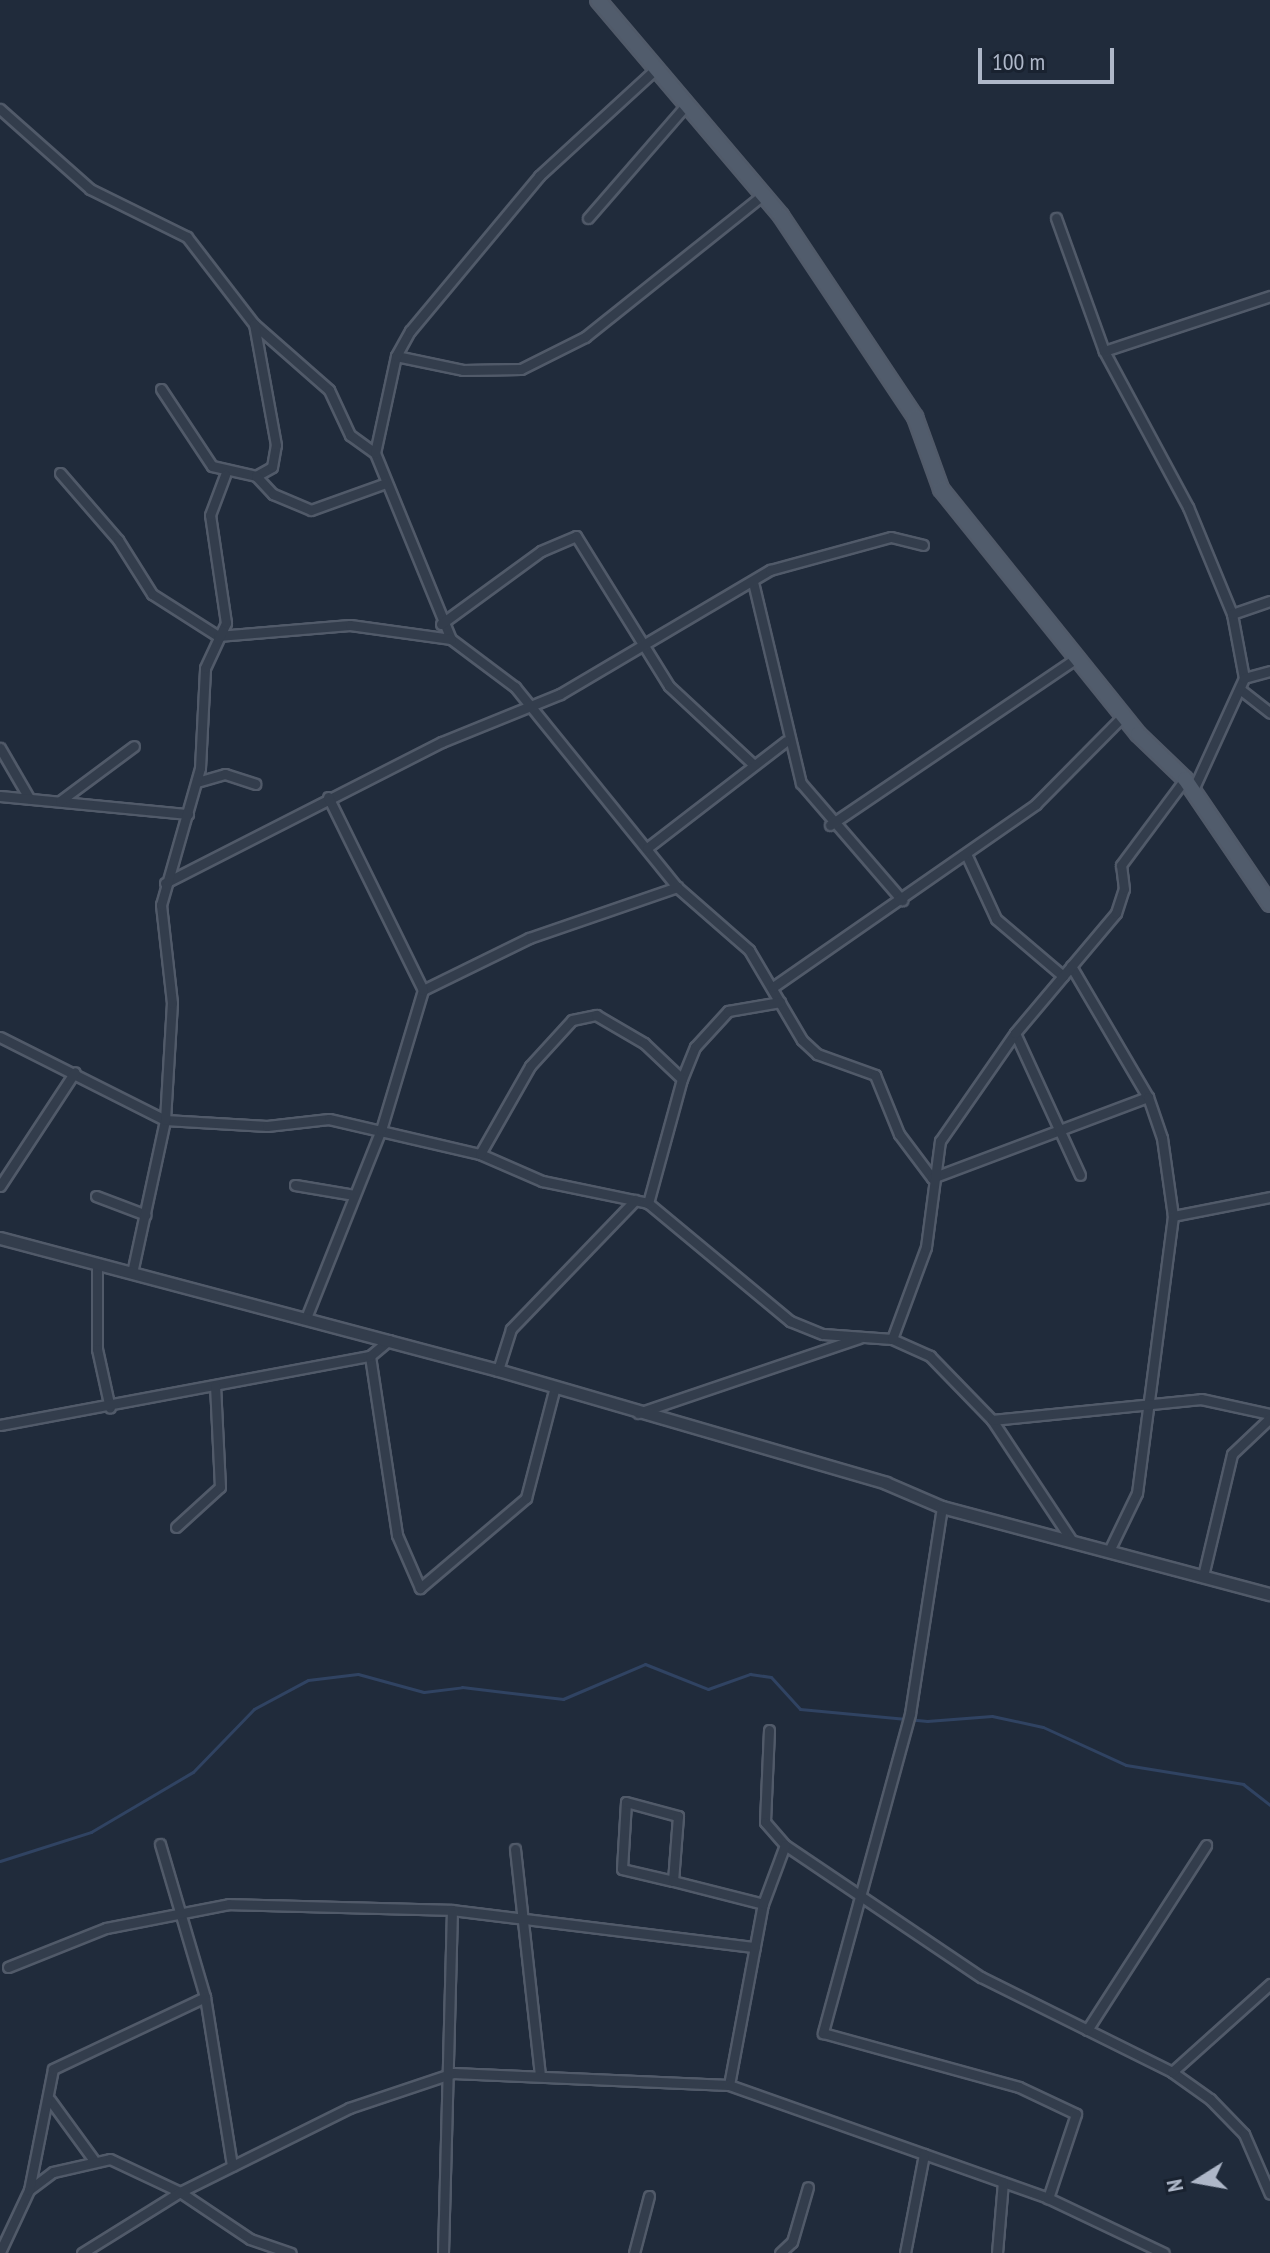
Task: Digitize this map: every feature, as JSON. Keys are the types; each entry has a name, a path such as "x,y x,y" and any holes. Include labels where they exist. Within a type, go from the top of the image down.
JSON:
{"main road":[{"path":"598,0 764,194 915,417 941,489 1080,656 1123,716 1189,784 1270,904"}],"street":[{"path":"657,68 539,176 396,356 375,453 441,624 451,639 534,707 595,795 647,848 677,887 749,950 780,1002 817,1054 875,1075 899,1134 932,1178"},
{"path":"588,218 688,103"},
{"path":"0,109 90,189 187,237 254,324 302,361 329,390 350,435 375,453"},
{"path":"396,356 463,370 521,369 597,329 764,194"},
{"path":"892,1339 926,1247 932,1178 940,1141 1015,1033 1116,913 1124,889 1121,865 1189,784 1241,690 1244,678 1232,614 1188,507 1104,351 1056,218"},
{"path":"1104,351 1270,296"},
{"path":"254,324 277,454 256,476"},
{"path":"161,389 189,439 225,475 256,476 273,494 311,510 386,483"},
{"path":"60,473 118,540 152,594 218,636 350,625 451,639"},
{"path":"132,1273 165,1120 172,1003 160,925 165,883 197,782 208,715 205,668 228,602 210,515 225,475"},
{"path":"441,624 541,551 576,536 669,686 752,763"},
{"path":"165,883 328,797 495,718 534,707 645,650 786,564 891,537 923,545"},
{"path":"753,582 786,741 801,783 830,825 902,900"},
{"path":"1232,614 1270,601"},
{"path":"830,825 1080,656"},
{"path":"1244,678 1270,671"},
{"path":"1241,690 1270,713"},
{"path":"773,987 967,856 1036,804 1123,716"},
{"path":"647,848 752,763 786,741"},
{"path":"60,801 134,746"},
{"path":"0,748 29,798"},
{"path":"197,782 225,774 255,784"},
{"path":"0,796 188,814"},
{"path":"306,1318 381,1130 423,990 328,797"},
{"path":"967,856 996,919 1063,976"},
{"path":"423,990 529,938 677,887"},
{"path":"1071,966 1148,1097 1173,1216 1152,1403 1137,1493 1109,1551"},
{"path":"648,1203 682,1079 695,1047 728,1011 780,1002"},
{"path":"480,1154 530,1066 584,1014 644,1043 682,1079"},
{"path":"1015,1033 1062,1129 1080,1175"},
{"path":"0,1037 75,1072 165,1120 267,1126 329,1119 480,1154 542,1181 648,1203 790,1321 862,1337 892,1339 930,1356 992,1420 1072,1541"},
{"path":"0,1186 75,1072"},
{"path":"932,1178 1148,1097"},
{"path":"295,1185 354,1195"},
{"path":"96,1196 146,1215"},
{"path":"1173,1216 1270,1197"},
{"path":"498,1370 511,1329 635,1200"},
{"path":"0,1238 498,1370 886,1483 942,1507 1270,1594"},
{"path":"97,1263 97,1349 110,1408"},
{"path":"638,1413 862,1337"},
{"path":"0,1425 110,1408 370,1356 389,1340"},
{"path":"370,1356 397,1535 420,1588 526,1498 555,1387"},
{"path":"176,1527 220,1487 215,1386"},
{"path":"992,1420 1201,1399 1270,1416"},
{"path":"1203,1576 1232,1454 1270,1416"},
{"path":"942,1507 910,1714 867,1894 825,2010 823,2033 1019,2087 1076,2114 1048,2198"},
{"path":"769,1730 765,1822 785,1845 867,1894 981,1977 1172,2072 1244,2134 1270,2194"},
{"path":"673,1881 678,1816 626,1802 622,1869 763,1904"},
{"path":"160,1844 184,1910 205,1997 232,2166"},
{"path":"729,2085 763,1904 785,1845"},
{"path":"1087,2030 1206,1845"},
{"path":"515,1849 520,1919 540,2075"},
{"path":"8,1967 106,1928 184,1910 293,1904 452,1910 755,1947"},
{"path":"443,2253 453,2073 452,1910"},
{"path":"1172,2072 1270,1984"},
{"path":"0,2252 29,2190 50,2100 53,2069 205,1997"},
{"path":"82,2253 180,2192 349,2108 453,2073 729,2085 1048,2198 1164,2253"},
{"path":"50,2100 93,2159"},
{"path":"905,2253 924,2154"},
{"path":"29,2190 53,2172 93,2159 110,2159 180,2192 225,2226 291,2253"},
{"path":"997,2253 1003,2182"},
{"path":"780,2253 792,2242 808,2187"},
{"path":"634,2253 649,2196"}],"waterway":[{"path":"0,1861 91,1832 193,1772 254,1709 308,1680 358,1674 424,1692 462,1687 563,1699 645,1664 708,1689 750,1674 771,1677 800,1709 927,1721 992,1716 1043,1727 1126,1765 1243,1784 1270,1805"}]}
